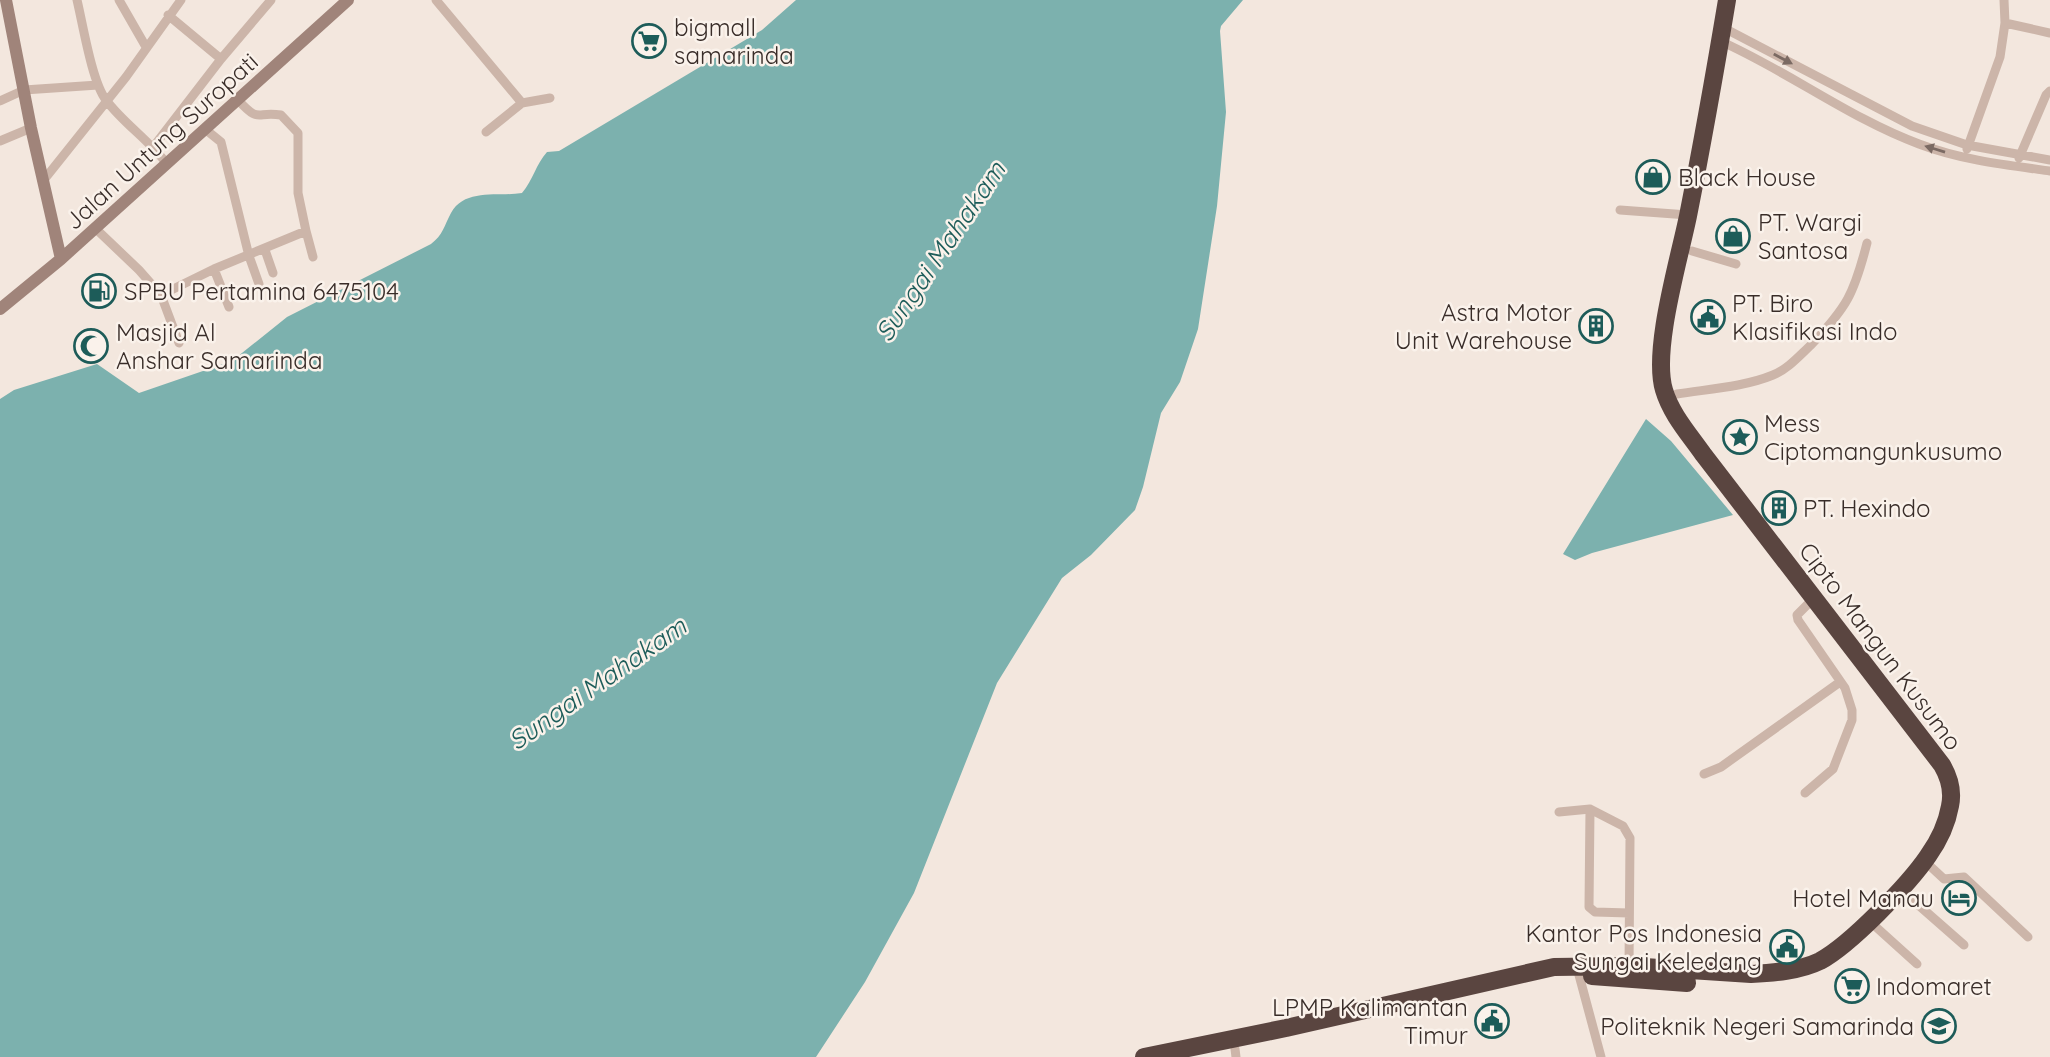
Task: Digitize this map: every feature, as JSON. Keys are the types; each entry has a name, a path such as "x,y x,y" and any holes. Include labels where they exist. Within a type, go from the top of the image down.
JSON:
{"highway":[{"name":"Cipto Mangun Kusumo","path":"1194,1057 1235,1053 1321,1025 1554,967 1629,972 1749,986 1784,982 1824,969 1876,927 1907,895 1930,866 1949,835 1957,808 1958,785 1948,759 1889,675 1770,528 1693,422 1677,394 1673,377 1672,344 1692,251 1726,36 1727,0"},
{"name":"Cipto Mangun Kusumo","path":"1144,1057 1579,975 1629,972 1771,973 1819,962 1865,925 1912,876 1936,844 1950,806 1947,775 1684,428 1664,390 1663,338 1726,36 1737,0"}],"main road":[{"name":"Jalan Untung Suropati","path":"0,309 61,259 349,1"},
{"path":"4,3 61,259"}],"street":[{"path":"77,0 98,85 106,100 167,163"},
{"path":"119,0 146,47"},
{"path":"43,181 126,77 181,0"},
{"path":"153,146 271,0"},
{"path":"436,0 522,103"},
{"path":"1966,158 1967,145 2000,57 2005,23 2004,0"},
{"path":"168,15 221,59"},
{"path":"2005,23 2050,33"},
{"path":"1726,36 1885,114 1967,145 2050,160"},
{"path":"1726,36 1883,127 1919,144 1966,158 2050,171"},
{"path":"0,101 24,90 98,85"},
{"path":"2017,166 2019,155 2046,95 2050,92"},
{"path":"486,132 522,103 550,98"},
{"path":"238,100 251,114 260,117 281,115 298,133 298,193 313,257"},
{"path":"0,141 31,128"},
{"path":"205,129 221,142 249,256 259,284"},
{"path":"1620,210 1688,215"},
{"path":"95,228 161,295 179,343"},
{"path":"161,295 214,269 306,231"},
{"path":"1677,394 1760,380 1794,362 1838,317 1848,302 1867,243"},
{"path":"265,250 273,273"},
{"path":"1692,251 1736,264"},
{"path":"214,269 229,307"},
{"path":"1805,793 1833,769 1852,720 1853,710 1840,682 1798,620 1797,615 1814,598"},
{"path":"1704,774 1721,767 1840,682"},
{"path":"1559,812 1590,809 1623,826 1629,835 1629,972"},
{"path":"1590,809 1588,907 1595,912 1629,913"},
{"path":"1930,866 1944,878 1964,877 2028,937"},
{"path":"1907,895 1964,945"},
{"path":"1876,927 1917,964"},
{"path":"1579,975 1601,1057"}],"water":[{"name":"Sungai Mahakam","path":"796,0 1243,0 1221,26 1220,31 1226,112 1217,206 1198,329 1180,382 1161,413 1135,510 1091,555 1062,578 997,683 914,893 865,982 816,1057 0,1057 0,399 14,390 97,364 139,393 232,361 287,317 431,244 441,234 457,205 465,200 483,195 522,193 547,152 559,151 762,30"},
{"path":"1646,419 1671,441 1733,515 1575,560 1563,554"}],"place":[{"name":"bigmall samarinda","path":"649,41"},
{"name":"Black House","path":"1653,177"},
{"name":"PT. Wargi Santosa","path":"1733,236"},
{"name":"SPBU Pertamina 6475104","path":"99,291"},
{"name":"PT. Biro Klasifikasi Indo","path":"1708,317"},
{"name":"Astra Motor Unit Warehouse","path":"1596,326"},
{"name":"Masjid Al Anshar Samarinda","path":"91,346"},
{"name":"Mess Ciptomangunkusumo","path":"1740,437"},
{"name":"PT. Hexindo","path":"1779,508"},
{"name":"Hotel Manau","path":"1959,898"},
{"name":"Kantor Pos Indonesia Sungai Keledang","path":"1787,947"},
{"name":"Indomaret","path":"1852,986"},
{"name":"LPMP Kalimantan Timur","path":"1492,1021"},
{"name":"Politeknik Negeri Samarinda","path":"1939,1026"}]}
